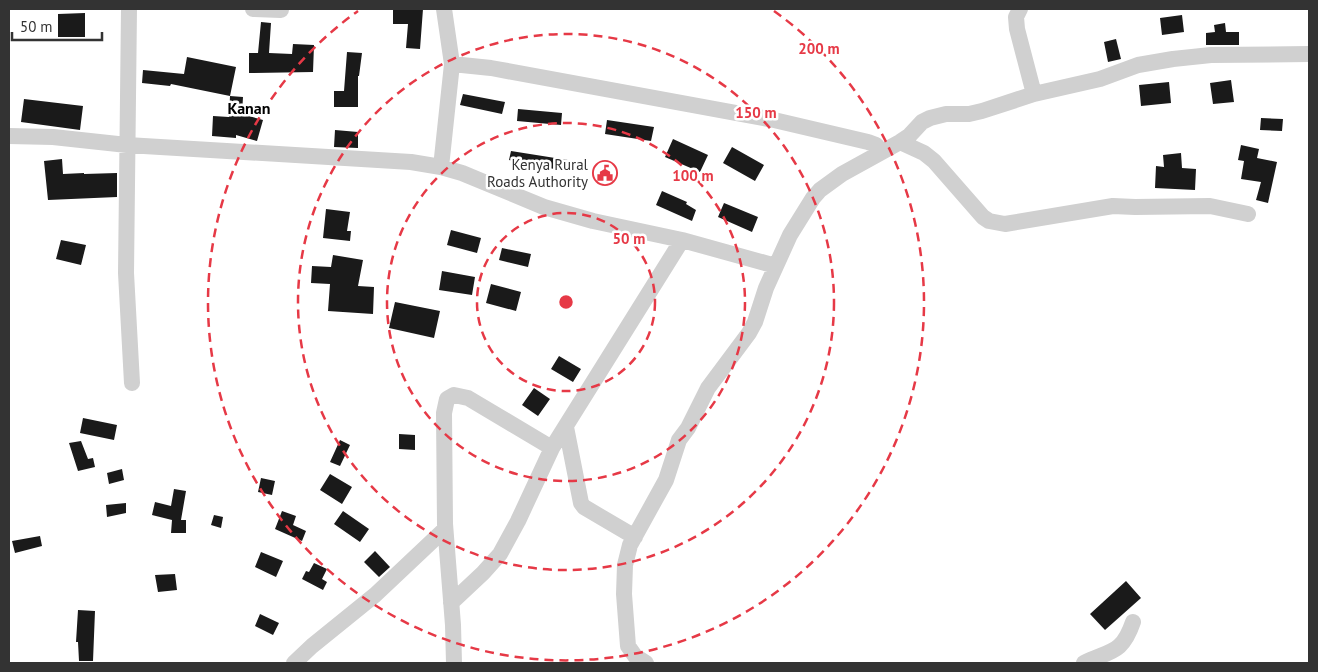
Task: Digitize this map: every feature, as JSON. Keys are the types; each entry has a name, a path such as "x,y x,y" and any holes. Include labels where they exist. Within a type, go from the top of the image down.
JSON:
{"street":[{"path":"129,9 126,273 132,383"},
{"path":"253,9 281,10"},
{"path":"441,167 452,64 444,9"},
{"path":"1020,9 1016,17 1017,29 1034,94"},
{"path":"646,663 635,656 630,650 627,636 624,594 625,565 630,545 666,480 679,440 688,428 708,388 749,333 790,235 820,190 842,174 900,142 909,136 922,122 930,118 946,114 969,114 1034,94 1100,79 1138,66 1173,59 1211,55 1309,54"},
{"path":"452,64 491,68 774,120 868,142 876,145 881,152"},
{"path":"9,136 53,137 127,145 411,162 441,167 484,181 544,207 593,221 682,240 776,266"},
{"path":"900,142 934,161 983,217 996,223 1005,224 1113,206 1210,206 1248,214"},
{"path":"451,603 500,554 518,521 552,448 682,240"},
{"path":"454,663 445,529 444,413 447,400 454,395 468,398 552,448"},
{"path":"566,427 580,502 584,507 635,537"},
{"path":"294,663 375,595 445,529"},
{"path":"1084,663 1118,648 1128,636 1133,622"}],"building":[{"path":"393,9 423,9 420,49 406,48 408,24 393,24"},
{"path":"85,13 85,37 58,37 58,14"},
{"path":"1182,15 1184,32 1162,35 1160,18"},
{"path":"261,22 271,23 269,53 292,54 293,44 314,45 313,72 249,73 249,53 258,53"},
{"path":"1225,23 1226,32 1239,32 1239,45 1206,45 1206,33 1215,32 1214,25"},
{"path":"1116,39 1121,59 1108,62 1104,42"},
{"path":"347,52 362,53 358,76 358,107 334,107 334,91 344,91"},
{"path":"187,57 236,67 230,96 171,84 170,86 142,83 143,70 184,74"},
{"path":"1231,80 1234,102 1213,104 1210,83"},
{"path":"1169,82 1171,103 1141,106 1139,85"},
{"path":"463,94 505,102 502,114 460,105"},
{"path":"230,96 243,97 242,114 263,120 257,141 236,135 236,138 212,136 213,116 229,117"},
{"path":"24,99 83,106 80,130 21,122"},
{"path":"518,109 562,113 561,125 517,121"},
{"path":"1261,118 1283,119 1282,131 1260,130"},
{"path":"607,120 654,127 651,141 605,134"},
{"path":"335,130 358,132 358,148 334,147"},
{"path":"673,139 708,155 700,172 665,157"},
{"path":"1241,145 1259,149 1257,158 1277,162 1268,203 1256,200 1261,182 1241,179 1244,161 1238,160"},
{"path":"732,147 764,165 755,181 723,163"},
{"path":"511,151 574,161 573,171 538,167 509,160"},
{"path":"1181,153 1182,168 1196,169 1195,190 1155,188 1156,166 1164,167 1163,155"},
{"path":"62,159 63,174 117,173 117,197 48,200 44,161"},
{"path":"662,191 687,202 686,204 696,210 692,221 656,205"},
{"path":"724,203 758,217 752,232 718,217"},
{"path":"326,209 350,212 347,231 351,231 350,241 323,238"},
{"path":"451,230 481,238 477,253 447,245"},
{"path":"61,240 86,245 81,265 56,259"},
{"path":"502,248 531,254 528,267 499,260"},
{"path":"333,255 363,260 358,286 374,287 373,314 328,311 330,284 311,283 312,266 331,267"},
{"path":"442,271 475,277 472,295 439,290"},
{"path":"491,284 521,292 516,311 486,303"},
{"path":"395,302 440,311 434,338 389,328"},
{"path":"559,356 581,369 573,382 551,369"},
{"path":"534,388 550,399 538,416 522,405"},
{"path":"83,418 117,425 114,440 80,433"},
{"path":"399,434 415,435 415,450 399,449"},
{"path":"340,440 350,445 340,466 330,462"},
{"path":"81,441 88,459 93,458 95,467 78,471 69,443"},
{"path":"122,469 124,480 109,484 107,473"},
{"path":"330,474 352,487 342,504 320,490"},
{"path":"261,478 275,481 272,495 258,492"},
{"path":"174,489 186,491 181,520 186,520 186,533 171,533 172,520 152,515 155,502 171,506"},
{"path":"126,503 126,513 107,517 106,505"},
{"path":"282,511 296,516 293,525 306,531 302,541 275,529"},
{"path":"343,511 369,529 360,542 334,524"},
{"path":"214,515 223,517 221,528 211,525"},
{"path":"40,536 42,546 15,553 12,541"},
{"path":"375,551 390,567 379,577 364,562"},
{"path":"261,552 283,561 276,577 255,567"},
{"path":"314,563 327,569 322,579 327,582 323,590 302,579 306,571 309,572"},
{"path":"175,574 177,590 158,592 155,575"},
{"path":"1126,581 1141,598 1105,630 1090,614"},
{"path":"78,610 95,611 93,661 79,661 78,642 76,642"},
{"path":"260,614 279,623 273,635 255,626"}],"place":[{"name":"Kenya Rural Roads Authority","path":"605,173"}],"district":[{"name":"Kanan","path":"249,108"}]}
